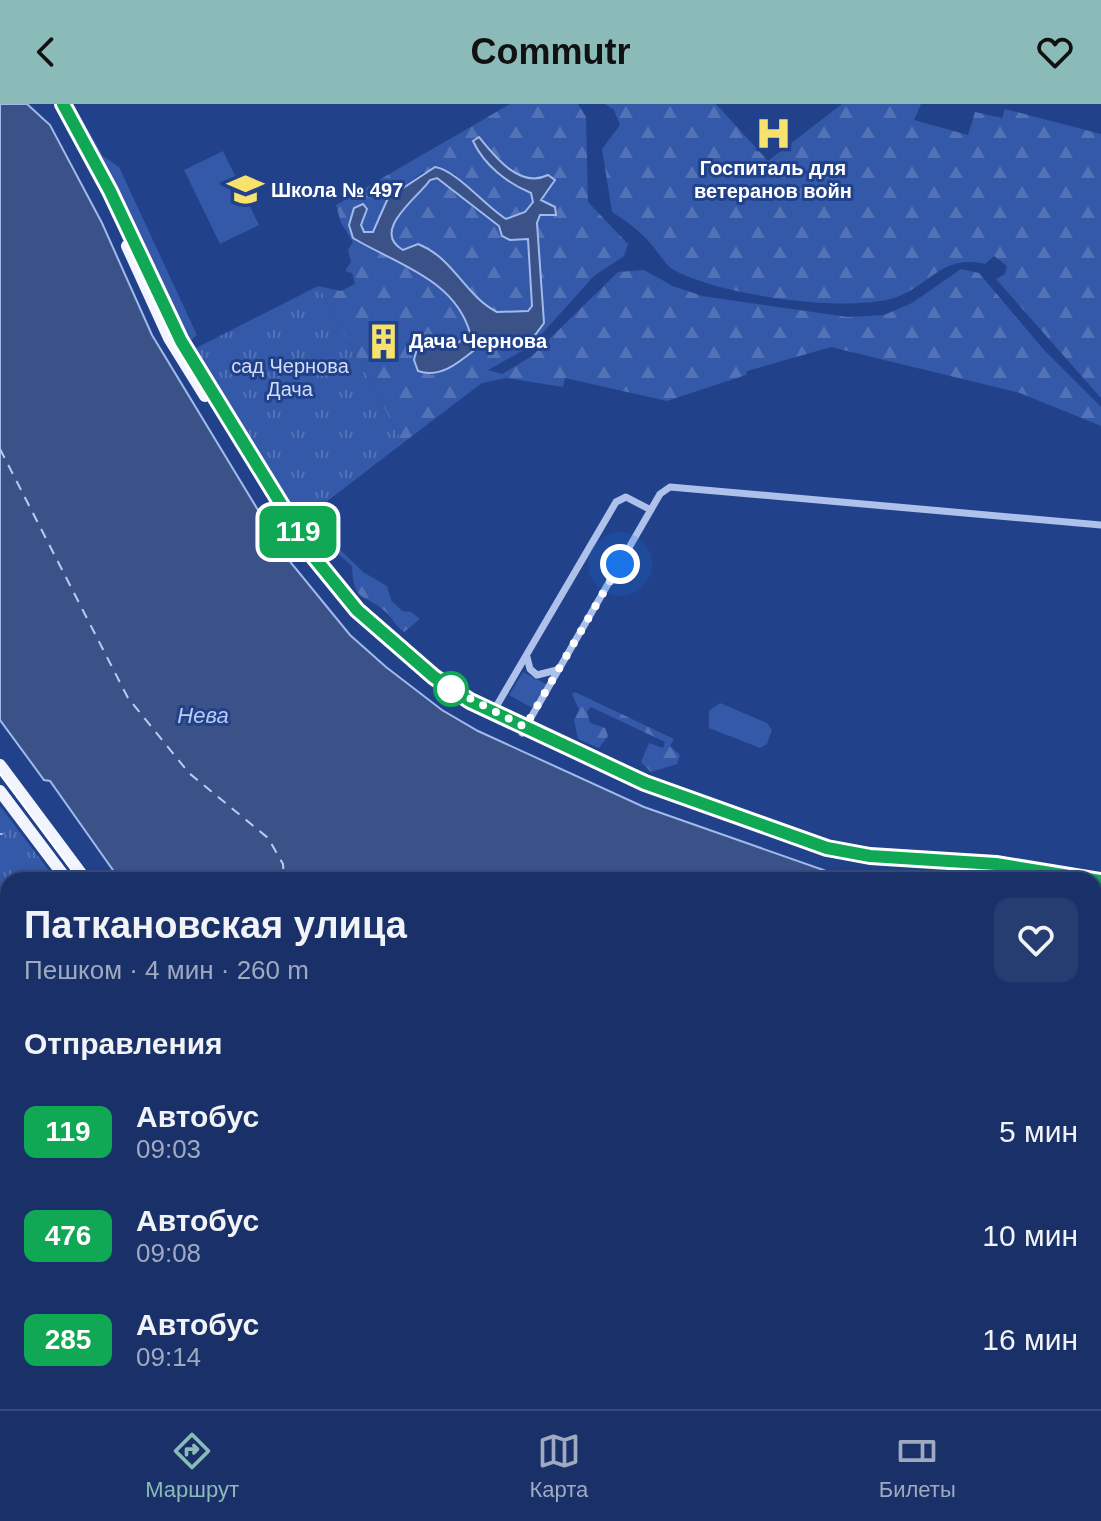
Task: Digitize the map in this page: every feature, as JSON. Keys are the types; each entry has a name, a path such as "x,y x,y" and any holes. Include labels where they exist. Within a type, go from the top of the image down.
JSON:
{"main road":[{"path":"54,104 91,171 179,356 324,584 363,628 430,685 470,709 678,796 827,848 870,856 996,864 1045,872"},
{"path":"63,104 104,180 181,341 313,556 357,610 412,660 448,687 524,730 664,799 825,856 853,862 996,872"},
{"path":"0,765 80,872"},
{"path":"0,791 61,872"}],"street":[{"path":"524,730 665,489 677,485 1101,525"},
{"path":"493,712 616,502 626,497 651,510"},
{"path":"527,655 530,669 537,675 559,669"}],"green space":[{"path":"67,104 73,104 103,156 119,167 197,335 186,344"},
{"path":"510,104 578,104 586,117 588,202 628,244 624,256 594,276 531,346 488,370 502,374 532,356 618,272 644,270 673,286 702,296 848,317 884,315 912,303 961,269 979,273 1044,350 1101,407 1101,426 1020,393 831,347 747,371 746,375 667,401 565,378 563,387 506,378 482,383 403,443 318,286 341,291 355,284 352,273 345,271 351,262 348,250 353,242 341,223 336,205","holes":["480,137 514,172 531,179 541,179 544,193 541,200 555,207 540,215 537,223 544,323 520,338 493,336 431,375 415,351 441,337 453,347 470,333 462,314 451,299 422,275 353,238 363,204 361,225 364,232 373,233 388,198 423,172 455,174 483,204 506,219 525,212 533,202 531,193 500,174 487,161 475,146"]},
{"path":"605,104 716,104 768,161 842,104 921,104 914,120 968,135 975,112 1002,118 1005,109 1101,134 1101,398 996,279 1005,274 1007,266 994,256 985,264 958,263 897,297 875,302 817,303 751,294 694,279 674,270 641,234 612,212 602,149 620,125 614,110"},
{"path":"223,151 259,225 220,244 184,170"},
{"path":"437,178 492,220 510,240 528,238 532,307 528,311 497,312 476,297 451,267 431,250 419,244 403,250 394,242 391,233 400,214 430,179"},
{"name":"сад Чернова Дача","path":"318,286 403,443 300,522 194,349"},
{"path":"319,537 327,537 363,572 387,586 391,600 402,611 411,612 420,619 404,632 401,630 379,606 361,596 355,587 352,566"},
{"path":"523,672 546,684 532,708 509,695"},
{"path":"575,692 674,739 670,746 680,755 677,764 651,772 641,762 649,743 663,748 665,742 591,707 587,711 590,723 605,728 608,736 599,748 578,739 574,720 579,710 572,694"},
{"path":"720,703 767,723 772,730 767,744 760,748 709,728 709,711"},
{"path":"0,806 50,872 0,872"}],"water":[{"name":"Нева","path":"0,104 27,104 50,125 102,223 152,335 287,558 350,635 442,710 478,731 644,807 829,872 114,872 50,781 44,780 0,720"},
{"path":"479,137 500,162 518,174 528,178 548,175 555,180 541,200 555,207 556,215 540,215 537,223 544,323 535,335 520,338 493,336 457,363 439,372 418,371 414,360 416,351 424,341 440,339 453,347 470,333 462,314 438,286 353,238 349,225 354,208 363,204 367,209 361,225 364,232 373,232 388,198 435,167 452,174 506,219 525,212 533,202 531,193 497,172 483,158 473,141","holes":["437,178 499,226 502,236 510,240 528,239 532,306 528,311 497,312 476,297 441,258 418,244 403,250 394,242 391,233 400,214 430,180"]}],"ferry route":[{"path":"0,449 128,698 189,773 268,838 283,864 284,872"}],"tram line":[{"path":"0,774 73,872"}],"bus line":[{"name":"119","path":"63,104 110,191 181,341 313,556 343,596 412,660 470,701 645,783 767,829 855,854 996,864 1055,872"}],"place":[{"name":"Госпиталь для ветеранов войн","path":"773,133"},
{"name":"Школа № 497","path":"245,190"},
{"name":"Дача Чернова","path":"383,341"}],"route":[{"path":"451,689 448,687 525,727 620,564"}]}
